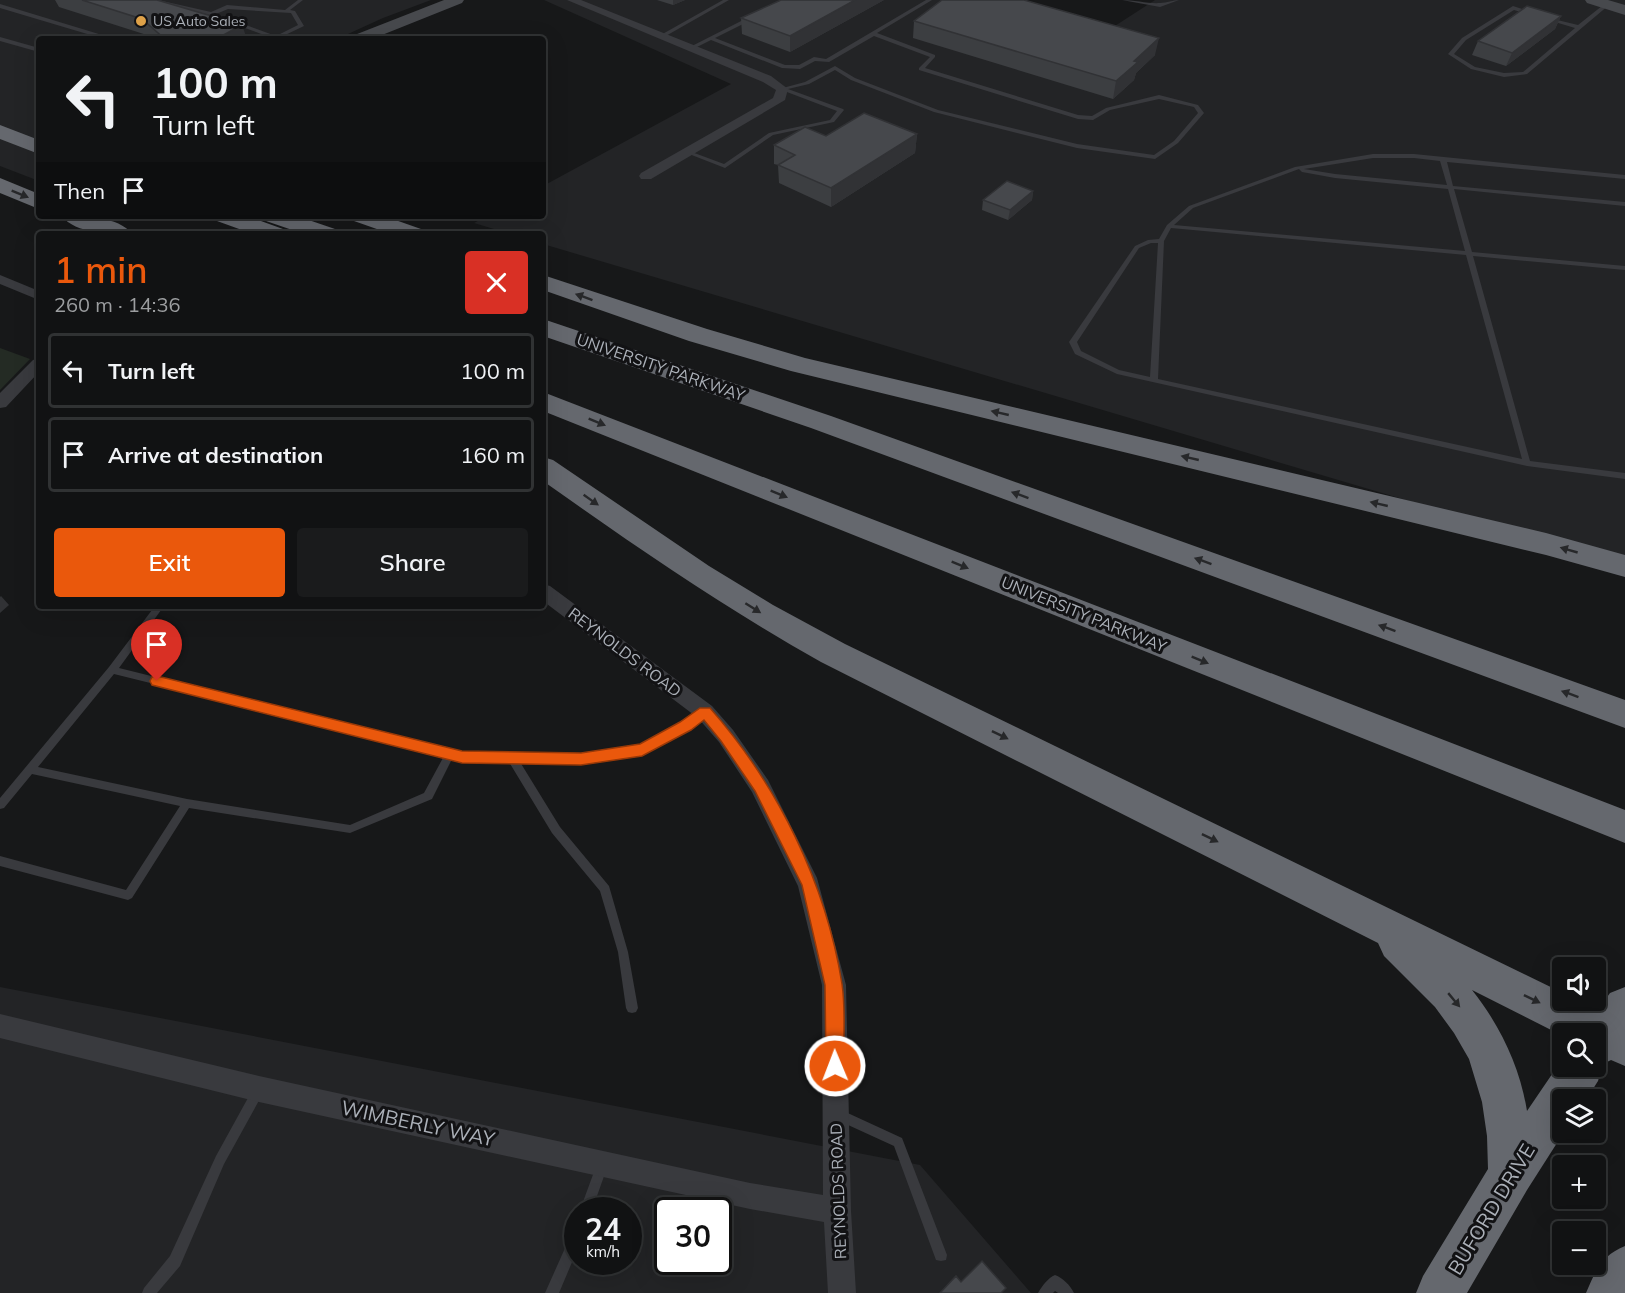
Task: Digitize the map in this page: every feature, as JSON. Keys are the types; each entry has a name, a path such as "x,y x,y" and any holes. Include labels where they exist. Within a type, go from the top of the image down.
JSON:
{"highway":[{"path":"0,130 36,138"},
{"path":"0,130 36,147"},
{"path":"0,185 36,201"},
{"path":"80,219 103,231"},
{"path":"82,219 112,231"},
{"path":"233,219 267,231"},
{"path":"283,219 318,231"},
{"path":"370,219 404,231"},
{"path":"546,283 677,328 800,365 1546,544 1625,566"},
{"path":"546,305 742,356 800,365"},
{"name":"UNIVERSITY PARKWAY","path":"546,328 820,422 1625,714"},
{"name":"UNIVERSITY PARKWAY","path":"546,402 1625,827"},
{"path":"546,469 698,574 762,614 833,653 1367,916 1607,1040"},
{"path":"1367,916 1418,961 1453,998 1474,1024 1488,1048 1506,1102 1511,1138 1511,1174"},
{"name":"BUFORD DRIVE","path":"1440,1293 1511,1174 1607,1040"},
{"path":"1610,1293 1625,1270"}],"street":[{"path":"366,36 458,0"},
{"path":"572,0 767,79 782,89 779,100 646,176"},
{"path":"1600,2 1625,10"},
{"path":"0,279 36,295"},
{"path":"0,403 36,366"},
{"name":"REYNOLDS ROAD","path":"546,593 705,712 726,736 760,786 809,885 834,985 837,1211 842,1293"},
{"name":"WIMBERLY WAY","path":"0,1026 259,1089 750,1196 837,1211"}],"lane":[{"path":"151,0 212,14 268,36"},
{"path":"285,12 301,0"},
{"path":"662,36 728,0"},
{"path":"828,61 930,0"},
{"path":"1124,0 1160,6 1177,0"},
{"path":"1578,27 1513,8 1464,39 1450,54 1473,68 1504,75 1525,72 1578,27 1600,2"},
{"path":"0,6 100,36"},
{"path":"212,14 227,7 293,12 301,26 282,36"},
{"path":"691,48 761,13"},
{"path":"711,38 784,67 800,67 814,59 828,61 853,79 936,111 1077,146 1155,157 1176,142 1201,113 1196,106 1159,97 1108,109 1093,118 1078,117 921,69 933,56 874,34"},
{"path":"0,39 36,49"},
{"path":"782,89 807,83 835,68"},
{"path":"687,152 725,166 771,134 832,121 841,110 782,89"},
{"path":"1154,380 1161,241 1168,226 1191,207 1297,168 1373,156 1414,156 1625,177"},
{"path":"1443,160 1453,188 1527,463"},
{"path":"1297,168 1335,176 1625,204"},
{"path":"1168,226 1625,268"},
{"path":"1161,241 1150,241 1137,247 1073,342 1078,352 1116,372 1527,463 1625,476"},
{"path":"0,805 112,670 158,609"},
{"path":"112,670 462,757 581,759 642,750 686,726 705,712"},
{"path":"30,769 186,803 350,829 428,796 450,754"},
{"path":"512,758 556,830 605,889 623,952 632,1008"},
{"path":"0,861 128,895 186,803"},
{"path":"149,1293 175,1261 220,1160 259,1089"},
{"path":"836,1114 898,1142 941,1255"},
{"path":"591,1197 603,1163"},
{"path":"552,1293 564,1265"},
{"path":"1045,1293 1054,1281 1067,1293"}],"shaded area":[{"path":"0,0 431,0 344,36 36,36 36,180 0,166"},
{"path":"544,0 996,0 1104,33 1155,0 1625,0 1625,565 546,245 546,231 501,231 474,223 481,219 546,219 546,184 731,84"},
{"path":"0,348 30,359 0,390"},
{"path":"0,987 920,1165 1031,1293 0,1293"}],"building":[{"path":"82,0 157,0 242,25 222,36 162,36 142,19"},
{"path":"781,0 855,0 790,36 741,18"},
{"path":"942,0 1024,0 1159,38 1134,61 1138,62 1116,81 914,21"},
{"path":"1527,6 1561,16 1512,53 1478,41"},
{"path":"864,113 917,134 831,188 778,165 795,155 774,145 805,127 826,136"},
{"path":"1007,181 1033,191 1010,210 983,200"},
{"path":"982,1261 1006,1288 1001,1293 940,1293 956,1276 961,1282"}],"place":[{"name":"US Auto Sales","path":"141,21"}],"route":[{"path":"157,681 462,757 581,759 642,750 686,726 705,712 726,736 760,786 809,885 834,985 835,1066"}]}
